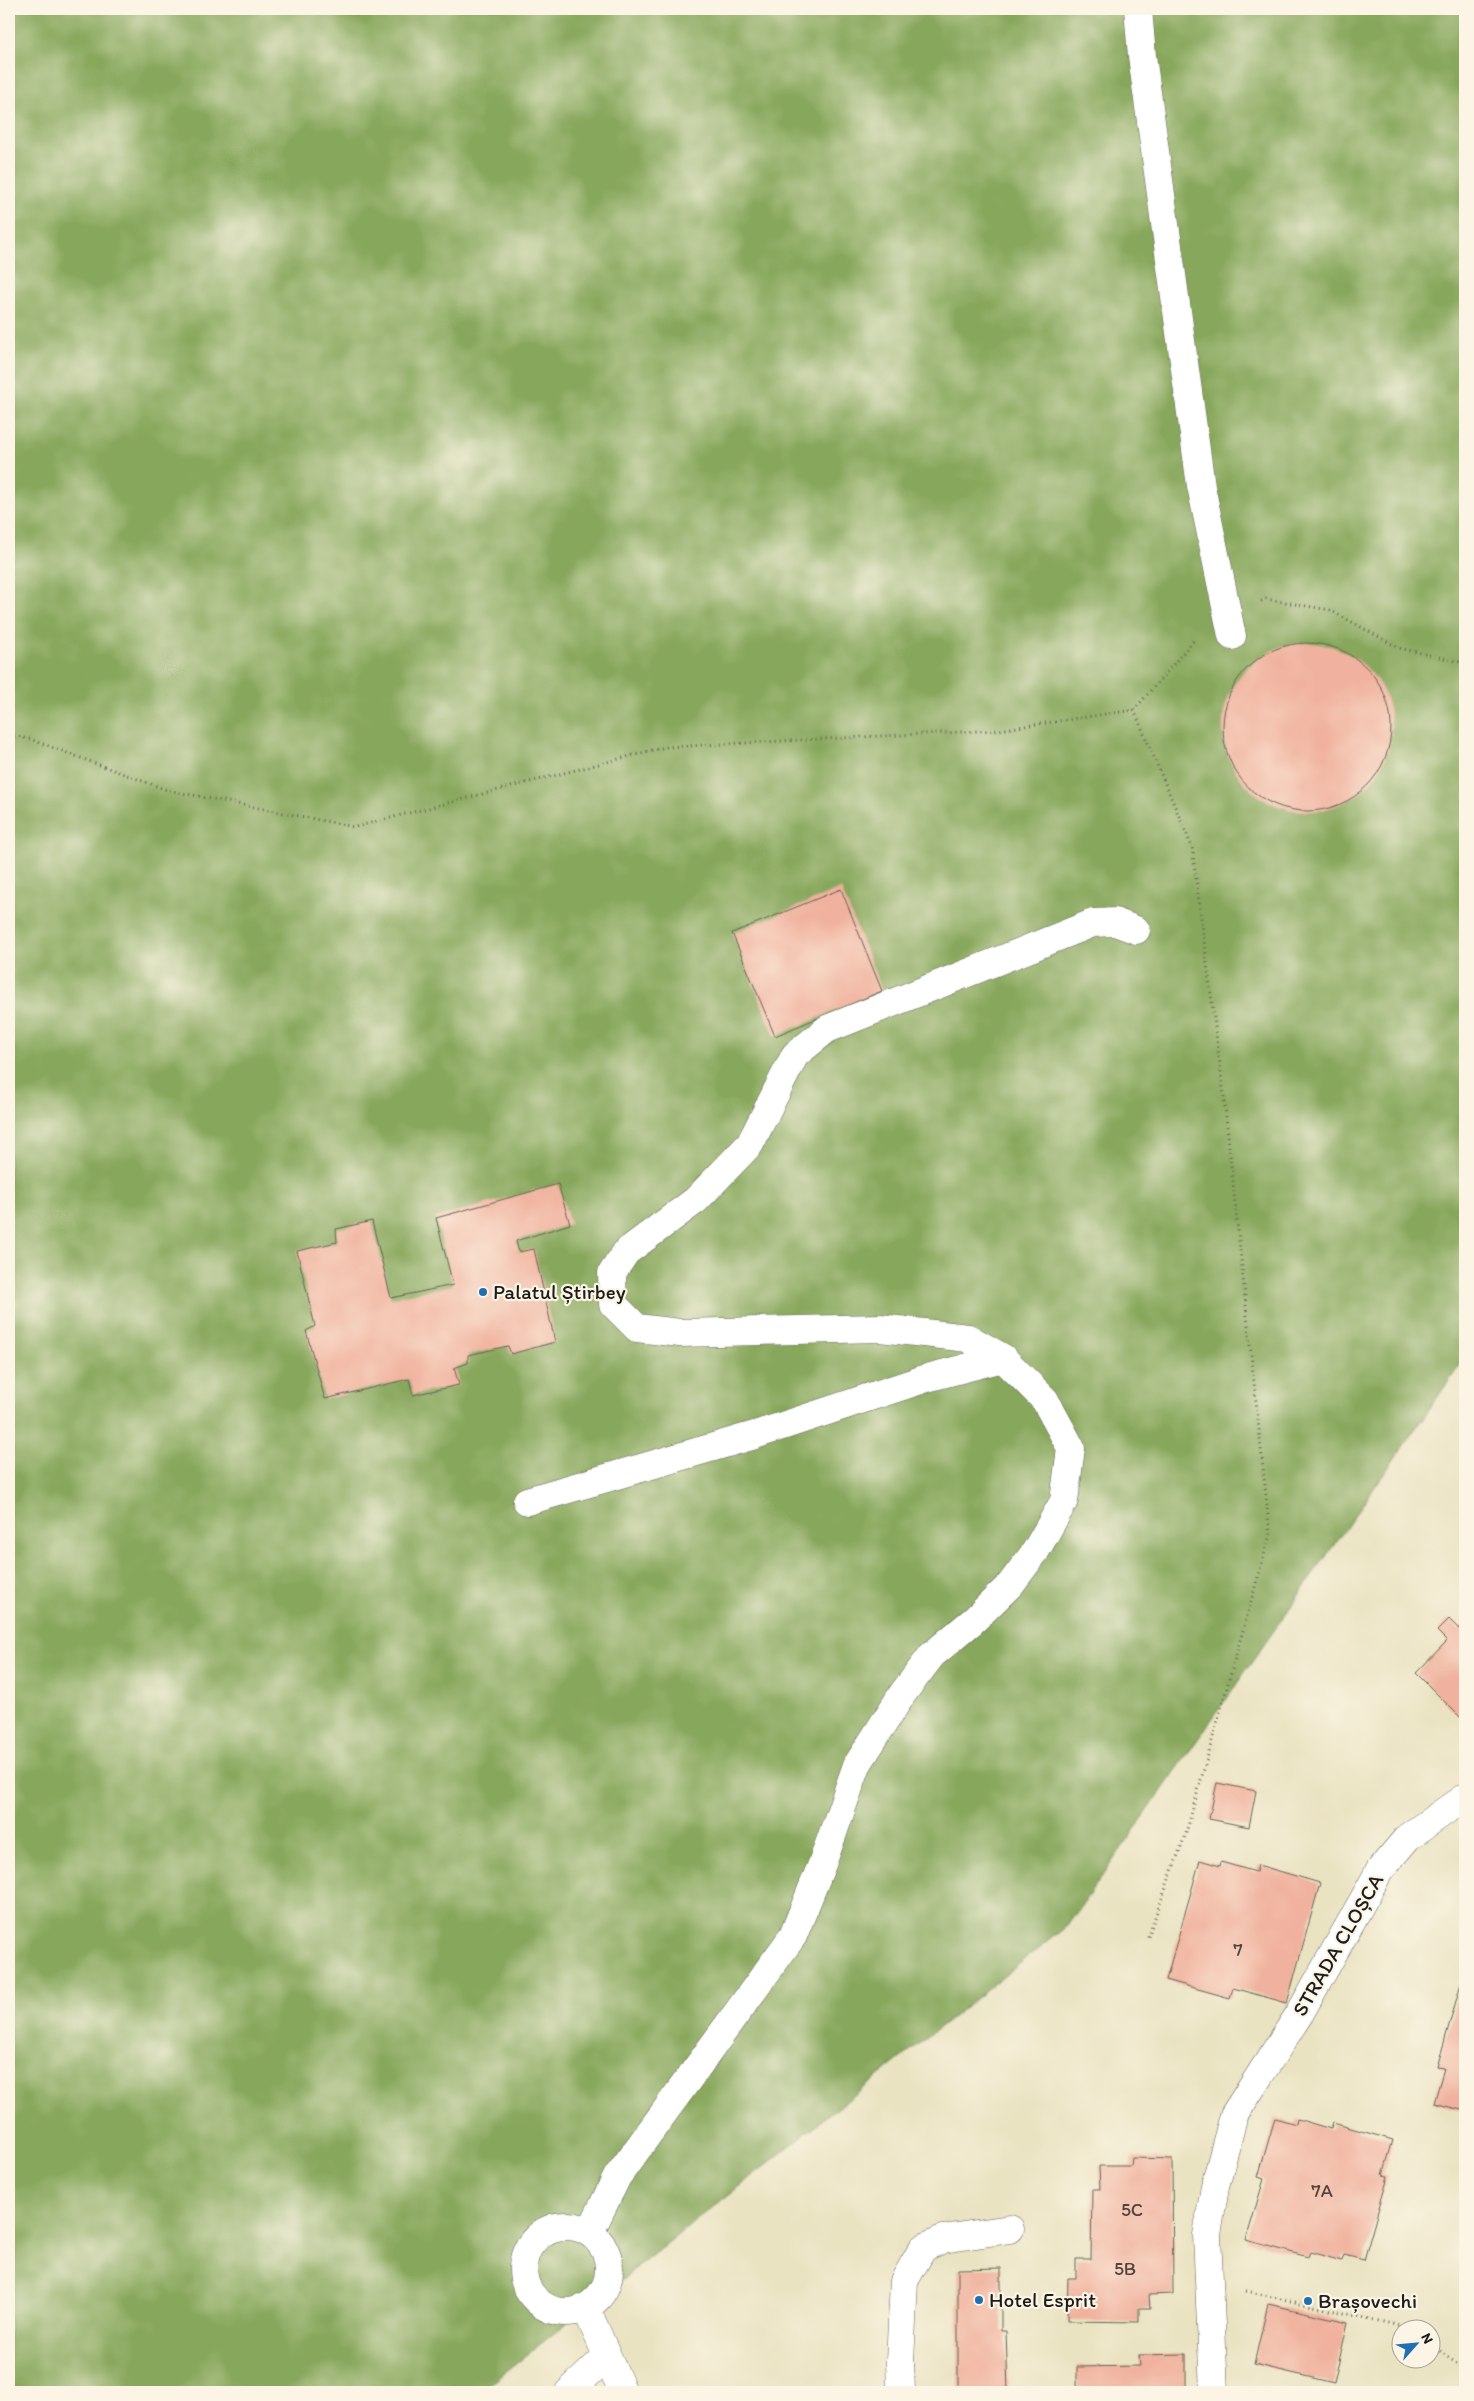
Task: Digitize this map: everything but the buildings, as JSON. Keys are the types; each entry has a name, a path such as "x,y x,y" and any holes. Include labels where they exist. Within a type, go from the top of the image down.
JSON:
{"street":[{"path":"1138,9 1142,56 1201,486 1231,627"},
{"path":"590,2232 616,2177 793,1936 822,1864 857,1765 903,1693 932,1655 974,1620 1010,1585 1035,1552 1064,1501 1072,1448 1045,1400 1003,1358 968,1338 880,1328 680,1333 637,1328 613,1304 612,1273 626,1252 696,1200 750,1144 795,1055 827,1029 1093,923 1115,922 1136,930"},
{"path":"527,1501 755,1435 927,1378 1003,1358"},
{"name":"STRADA CLOȘCA","path":"1214,2392 1207,2235 1215,2186 1234,2115 1300,2013 1380,1870 1408,1837 1465,1797"},
{"path":"566,2224 590,2232 606,2249 610,2271 603,2293 586,2308 560,2312 536,2302 524,2279 525,2254 541,2232 566,2224"},
{"path":"901,2392 900,2362 904,2281 923,2248 943,2239 1010,2229"},
{"path":"586,2308 624,2392"},
{"path":"569,2392 607,2356"}],"path":[{"path":"9,736 30,739 167,790 355,827 665,746 998,730 1134,710 1201,632 1231,627 1266,599 1330,610 1399,648 1465,663"},
{"path":"1134,710 1192,847 1223,1088 1270,1534 1186,1833 1147,1939"},
{"path":"1209,2283 1392,2324"},
{"path":"1442,2353 1465,2370"}],"green space":[{"path":"9,9 1465,9 1465,1358 1067,1926 480,2392 57,2392 9,2389"}],"place":[{"name":"Palatul Știrbey","path":"483,1292"},
{"name":"Hotel Esprit","path":"979,2300"},
{"name":"Brașovechi","path":"1308,2301"}]}
